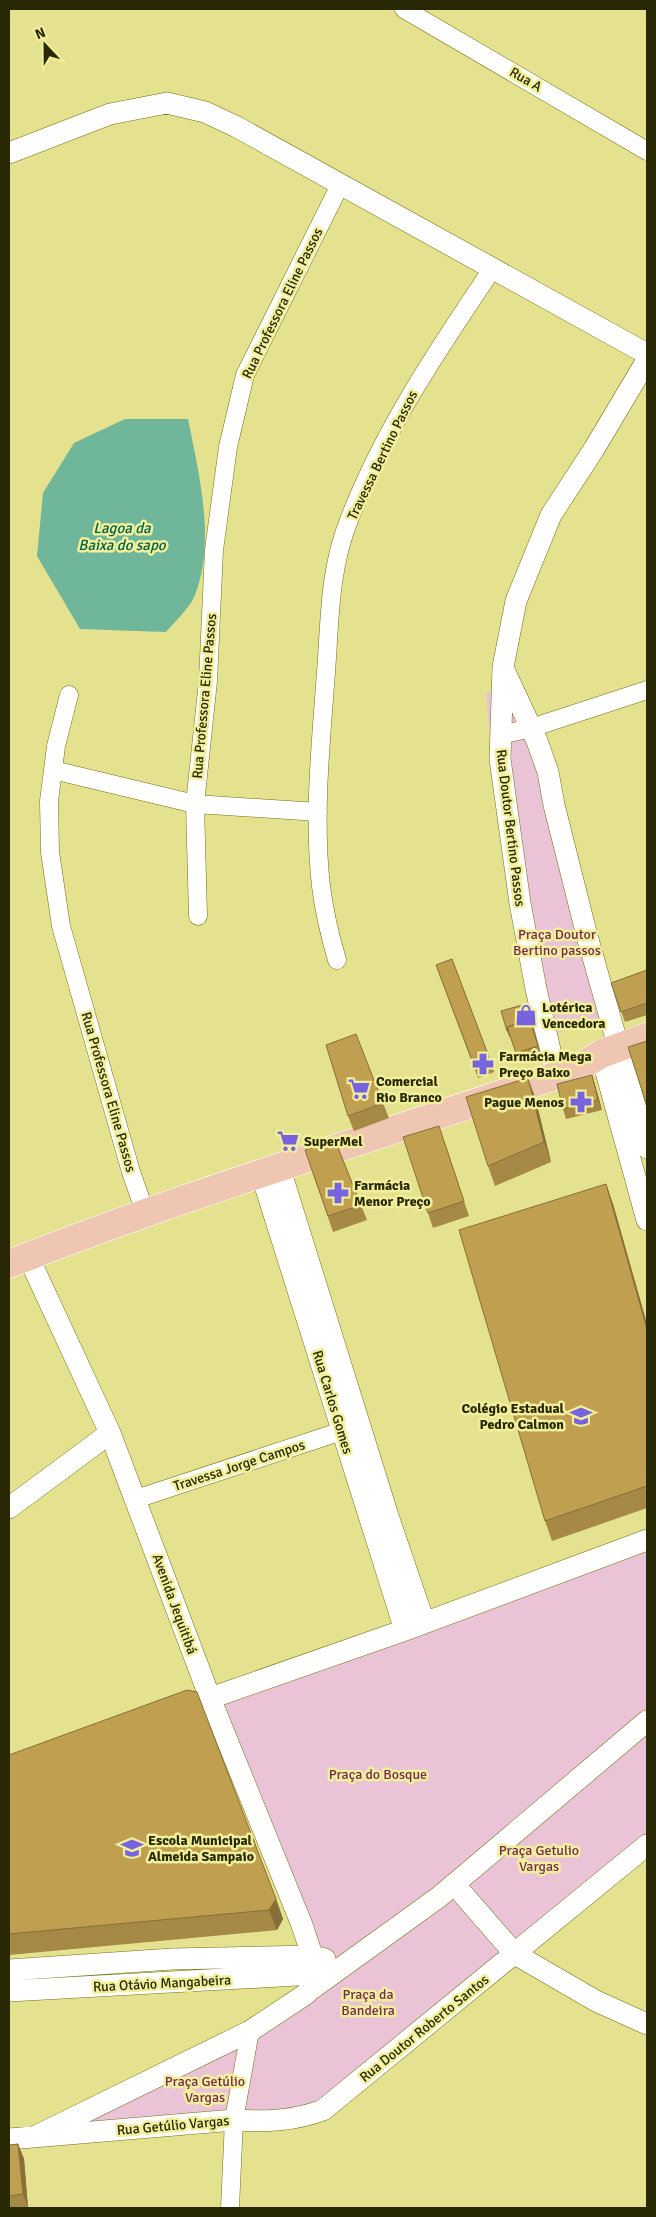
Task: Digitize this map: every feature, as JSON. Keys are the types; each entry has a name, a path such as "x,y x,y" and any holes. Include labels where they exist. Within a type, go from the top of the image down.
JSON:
{"main road":[{"path":"18,1260 145,1212 270,1170 567,1072 619,1059 647,1037"}],"street":[{"name":"Rua A","path":"404,9 647,151"},
{"path":"9,153 110,114 167,103 213,116 647,354"},
{"name":"Rua Professora Eline Passos","path":"198,916 195,804 208,681 214,550 228,446 244,375 340,185"},
{"name":"Travessa Bertino Passos","path":"337,960 327,923 321,885 318,812 333,572 349,520 373,467 426,369 493,268"},
{"name":"Rua Doutor Bertino Passos","path":"567,1072 536,989 520,904 500,759 503,667 516,601 551,515 594,449 647,360"},
{"path":"503,667 531,728 548,772 570,871 619,1059 647,1148"},
{"path":"500,735 531,728 647,690"},
{"name":"Rua Professora Eline Passos","path":"69,695 56,746 49,802 50,852 61,926 145,1212"},
{"path":"53,770 195,804 318,812"},
{"path":"619,1059 647,1220"},
{"name":"Rua Carlos Gomes","path":"270,1170 378,1518 415,1626"},
{"name":"Avenida Jequitibá","path":"18,1260 110,1433 210,1698 281,1869 313,1972"},
{"name":"Travessa Jorge Campos","path":"136,1499 351,1428"},
{"path":"9,1508 110,1433"},
{"path":"183,1708 415,1626 647,1540"},
{"path":"34,2137 250,2031 313,1972 345,1963 439,1897 647,1721"},
{"name":"Rua Doutor Roberto Santos","path":"333,2103 647,1845"},
{"path":"454,1884 515,1954 596,2001 647,2024"},
{"name":"Rua Otávio Mangabeira","path":"9,1970 172,1959 313,1972"},
{"path":"313,1972 345,1963"},
{"name":"Rua Otávio Mangabeira","path":"9,1991 313,1972"},
{"path":"230,2208 234,2120 250,2031"},
{"name":"Rua Getúlio Vargas","path":"9,2139 234,2120 267,2121 307,2116 323,2110 333,2103"}],"green space":[{"name":"Praça Doutor Bertino passos","path":"507,677 537,741 605,1019 550,1035 491,748 486,694"},
{"name":"Praça do Bosque","path":"647,1539 647,1720 639,1727 647,1735 647,1843 331,2103 290,2119 236,2109 62,2124 313,1987 210,1698"}],"water":[{"name":"Lagoa da Baixa do sapo","path":"125,419 188,419 197,462 204,507 205,530 201,574 193,600 166,632 80,629 37,556 43,493 74,443"}],"building":[{"path":"452,959 489,1057 473,1063 436,965"},
{"path":"647,970 647,1003 621,1012 611,983"},
{"path":"526,1004 530,1020 507,1027 509,1031 507,1031 501,1011"},
{"path":"530,1020 538,1046 516,1053 507,1027"},
{"name":"Comercial Rio Branco","path":"356,1034 383,1103 348,1116 326,1045"},
{"path":"647,1041 647,1106 628,1047"},
{"path":"592,1075 598,1100 563,1109 557,1084"},
{"path":"528,1078 544,1142 488,1166 466,1097"},
{"path":"439,1126 464,1201 428,1213 403,1137"},
{"name":"Farmácia Menor Preço","path":"335,1140 361,1205 328,1216 305,1150"},
{"name":"Colégio Estadual Pedro Calmon","path":"606,1184 647,1329 647,1486 545,1521 459,1230"},
{"name":"Escola Municipal Almeida Sampaio","path":"187,1690 197,1692 276,1899 269,1910 9,1934 9,1755"},
{"path":"18,2144 23,2194 9,2196 9,2145"}],"place":[{"name":"Lotérica Vencedora","path":"526,1015"},
{"name":"Farmácia Mega Preço Baixo","path":"483,1064"},
{"name":"Comercial Rio Branco","path":"359,1089"},
{"name":"Pague Menos","path":"581,1102"},
{"name":"SuperMel","path":"288,1141"},
{"name":"Farmácia Menor Preço","path":"338,1193"},
{"name":"Colégio Estadual Pedro Calmon","path":"581,1416"},
{"name":"Escola Municipal Almeida Sampaio","path":"132,1848"}],"park label":[{"name":"Praça Getulio Vargas","path":"539,1858"},
{"name":"Praça da Bandeira","path":"368,2002"},
{"name":"Praça Getúlio Vargas","path":"205,2090"}]}
